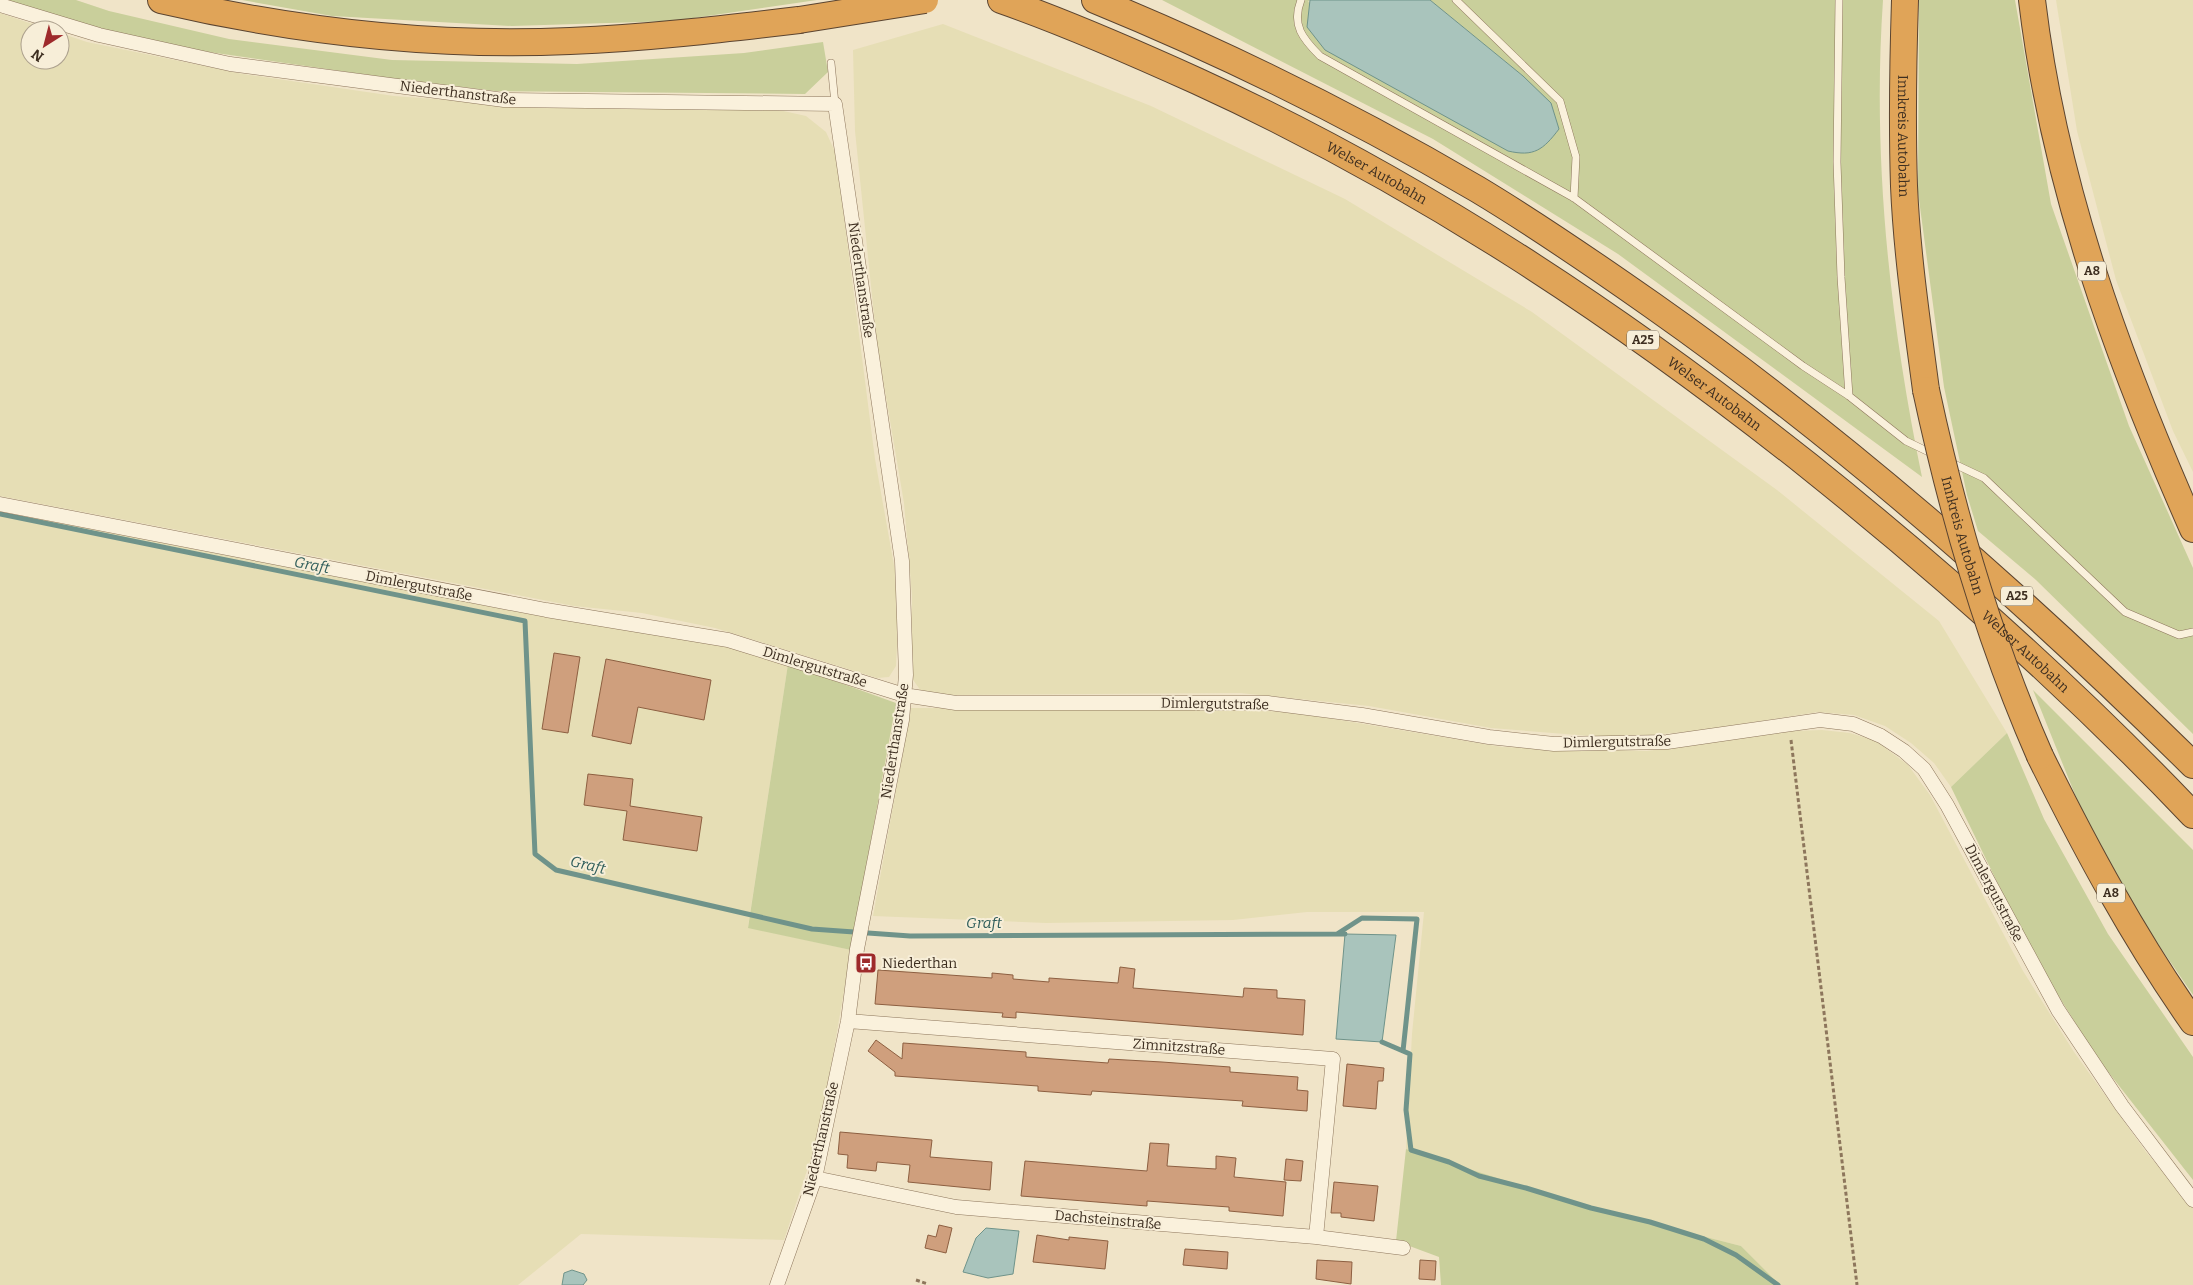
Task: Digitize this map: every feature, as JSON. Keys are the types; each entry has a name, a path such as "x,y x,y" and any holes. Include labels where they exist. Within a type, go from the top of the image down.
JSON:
{"highway":[{"path":"161,0 284,24 368,35 463,41 568,41 654,36 799,20 924,0"},
{"name":"Welser Autobahn","path":"1001,0 1152,60 1250,105 1380,172 1504,247 1620,323 1730,403 1870,514 1942,575 2049,673 2193,816"},
{"name":"A25","path":"1095,0 1161,27 1278,81 1385,136 1480,191 1587,259 1714,349 1830,438 1919,511 1997,578 2094,667 2193,765"},
{"name":"Innkreis Autobahn","path":"1904,0 1902,80 1904,187 1911,280 1926,390 1943,470 1965,552 2014,697 2040,756 2088,854 2121,910 2193,1022"},
{"name":"A8","path":"2032,0 2052,125 2073,211 2099,295 2126,369 2157,448 2193,529"}],"street":[{"name":"Niederthanstraße","path":"0,5 99,35 230,64 504,100 834,104 902,561 906,675 902,720 857,949 848,1021 815,1178 777,1285"},
{"name":"Dimlergutstraße","path":"0,504 546,610 728,640 904,695 956,703 1268,703 1362,715 1489,737 1554,744 1667,742 1820,720 1853,724 1881,736 1904,751 1924,769 1947,805 2058,1010 2122,1106 2193,1200"},
{"name":"Zimnitzstraße","path":"848,1021 1333,1059 1316,1237"},
{"name":"Dachsteinstraße","path":"815,1178 956,1207 1316,1237 1404,1248"}],"lane":[{"path":"1301,0 1296,11 1302,38 1320,56 1574,198 1803,366 1849,396 1906,441 1984,478 2125,612 2179,635 2193,632"},
{"path":"1456,0 1560,101 1576,157 1574,198"},
{"path":"1839,0 1837,162 1841,277 1849,396"},
{"path":"831,63 834,104"}],"path":[{"path":"1789,724 1857,1285"},
{"path":"916,1280 928,1284"}],"shaded area":[{"path":"2056,0 2193,0 2193,472 2173,431 2116,280 2077,131"},
{"path":"0,13 21,20 20,70 70,70 70,36 87,42 243,74 394,96 556,108 779,110 806,116 826,132 836,154 875,459 895,571 898,622 896,666 889,677 877,678 715,628 642,613 574,606 0,496"},
{"path":"943,24 1151,106 1345,199 1532,312 1777,490 1939,621 2007,733 1951,787 1934,763 1911,743 1885,726 1854,715 1818,712 1696,731 1616,738 1491,728 1369,706 1240,693 940,695 921,691 911,677 912,595 904,503 877,344 855,131 853,50"},
{"path":"0,511 523,613 570,621 642,629 732,646 788,664 748,927 851,950 820,1131 784,1240 581,1234 518,1285 0,1285"},
{"path":"911,708 1198,709 1292,712 1502,747 1647,751 1792,731 1822,730 1850,733 1876,741 1908,765 1930,795 2023,971 2074,1052 2146,1152 2193,1207 2193,1285 1780,1285 1741,1246 1589,1207 1406,1149 1412,1034 1424,912 1307,912 1233,920 1046,923 873,916"}],"green space":[{"path":"0,0 76,0 109,11 229,39 392,60 577,64 744,53 823,42 828,72 805,94 495,91 188,49 64,20"},
{"path":"242,0 817,0 673,21 512,26 332,16"},
{"path":"1162,0 1310,0 1308,2 1523,76 1430,0 1883,0 1880,120 1886,240 1901,359 1922,477 1618,254 1433,139"},
{"path":"1919,0 2015,0 2051,204 2129,426 2193,568 2193,734 2036,580 1978,531 1967,495 1944,387 1918,192"},
{"path":"788,664 896,703 851,950 748,928"},
{"path":"2033,690 2193,850 2193,995 2143,922 2080,807"},
{"path":"2007,733 2044,819 2108,934 2193,1057 2193,1180 2098,1059 2031,952 1951,787"},
{"path":"1406,1149 1589,1207 1741,1246 1780,1285 1441,1285 1439,1257 1396,1241"}],"water":[{"path":"1310,0 1430,0 1523,76 1551,103 1559,129 1543,147 1537,150 1525,153 1508,151 1325,50 1307,27"},
{"path":"1345,934 1396,935 1382,1042 1336,1039"},
{"path":"986,1228 1019,1231 1013,1274 988,1278 963,1272 976,1238"},
{"path":"572,1270 584,1274 587,1280 583,1285 562,1285 564,1273"}],"building":[{"path":"554,653 580,657 568,733 542,729"},
{"path":"606,659 711,680 704,720 638,707 631,744 592,736"},
{"path":"588,774 633,779 630,806 702,817 697,851 623,840 627,811 584,805"},
{"path":"1120,967 1135,969 1133,988 1243,997 1244,988 1277,990 1277,998 1305,1000 1303,1035 1016,1012 1016,1018 1002,1017 1003,1013 875,1004 878,970 992,978 992,973 1013,975 1013,979 1049,982 1049,978 1118,983"},
{"path":"876,1040 902,1059 903,1043 1026,1052 1026,1057 1108,1063 1109,1059 1230,1067 1230,1072 1298,1077 1297,1090 1308,1091 1307,1111 1242,1106 1243,1101 1092,1091 1091,1095 1038,1091 1038,1086 895,1076 895,1072 868,1051"},
{"path":"1347,1064 1384,1068 1383,1081 1378,1081 1376,1109 1343,1106"},
{"path":"840,1132 932,1140 930,1157 992,1162 990,1190 908,1182 910,1165 877,1162 876,1171 847,1168 848,1155 838,1154"},
{"path":"1150,1143 1169,1144 1167,1166 1216,1169 1216,1156 1236,1158 1234,1177 1286,1182 1283,1216 1229,1211 1229,1207 1147,1201 1147,1206 1021,1196 1025,1161 1147,1171"},
{"path":"1286,1159 1303,1161 1301,1181 1284,1180"},
{"path":"1334,1182 1378,1186 1374,1221 1341,1217 1341,1213 1331,1213"},
{"path":"939,1225 952,1228 946,1253 925,1248 928,1235 936,1237"},
{"path":"1037,1235 1069,1240 1069,1237 1108,1241 1105,1269 1033,1262"},
{"path":"1185,1249 1228,1252 1227,1269 1183,1265"},
{"path":"1317,1260 1352,1262 1351,1284 1316,1279"},
{"path":"1420,1260 1436,1261 1435,1280 1419,1279"}],"waterway":[{"name":"Graft","path":"0,514 525,621 535,854 556,870 812,929 910,936 1345,934"},
{"path":"1337,934 1362,918 1417,919 1403,1051"},
{"path":"1382,1042 1410,1054 1406,1110 1411,1150 1449,1162 1479,1176 1591,1208 1650,1222 1704,1239 1736,1255 1778,1285"}],"place":[{"name":"Niederthan","path":"866,963"}]}
